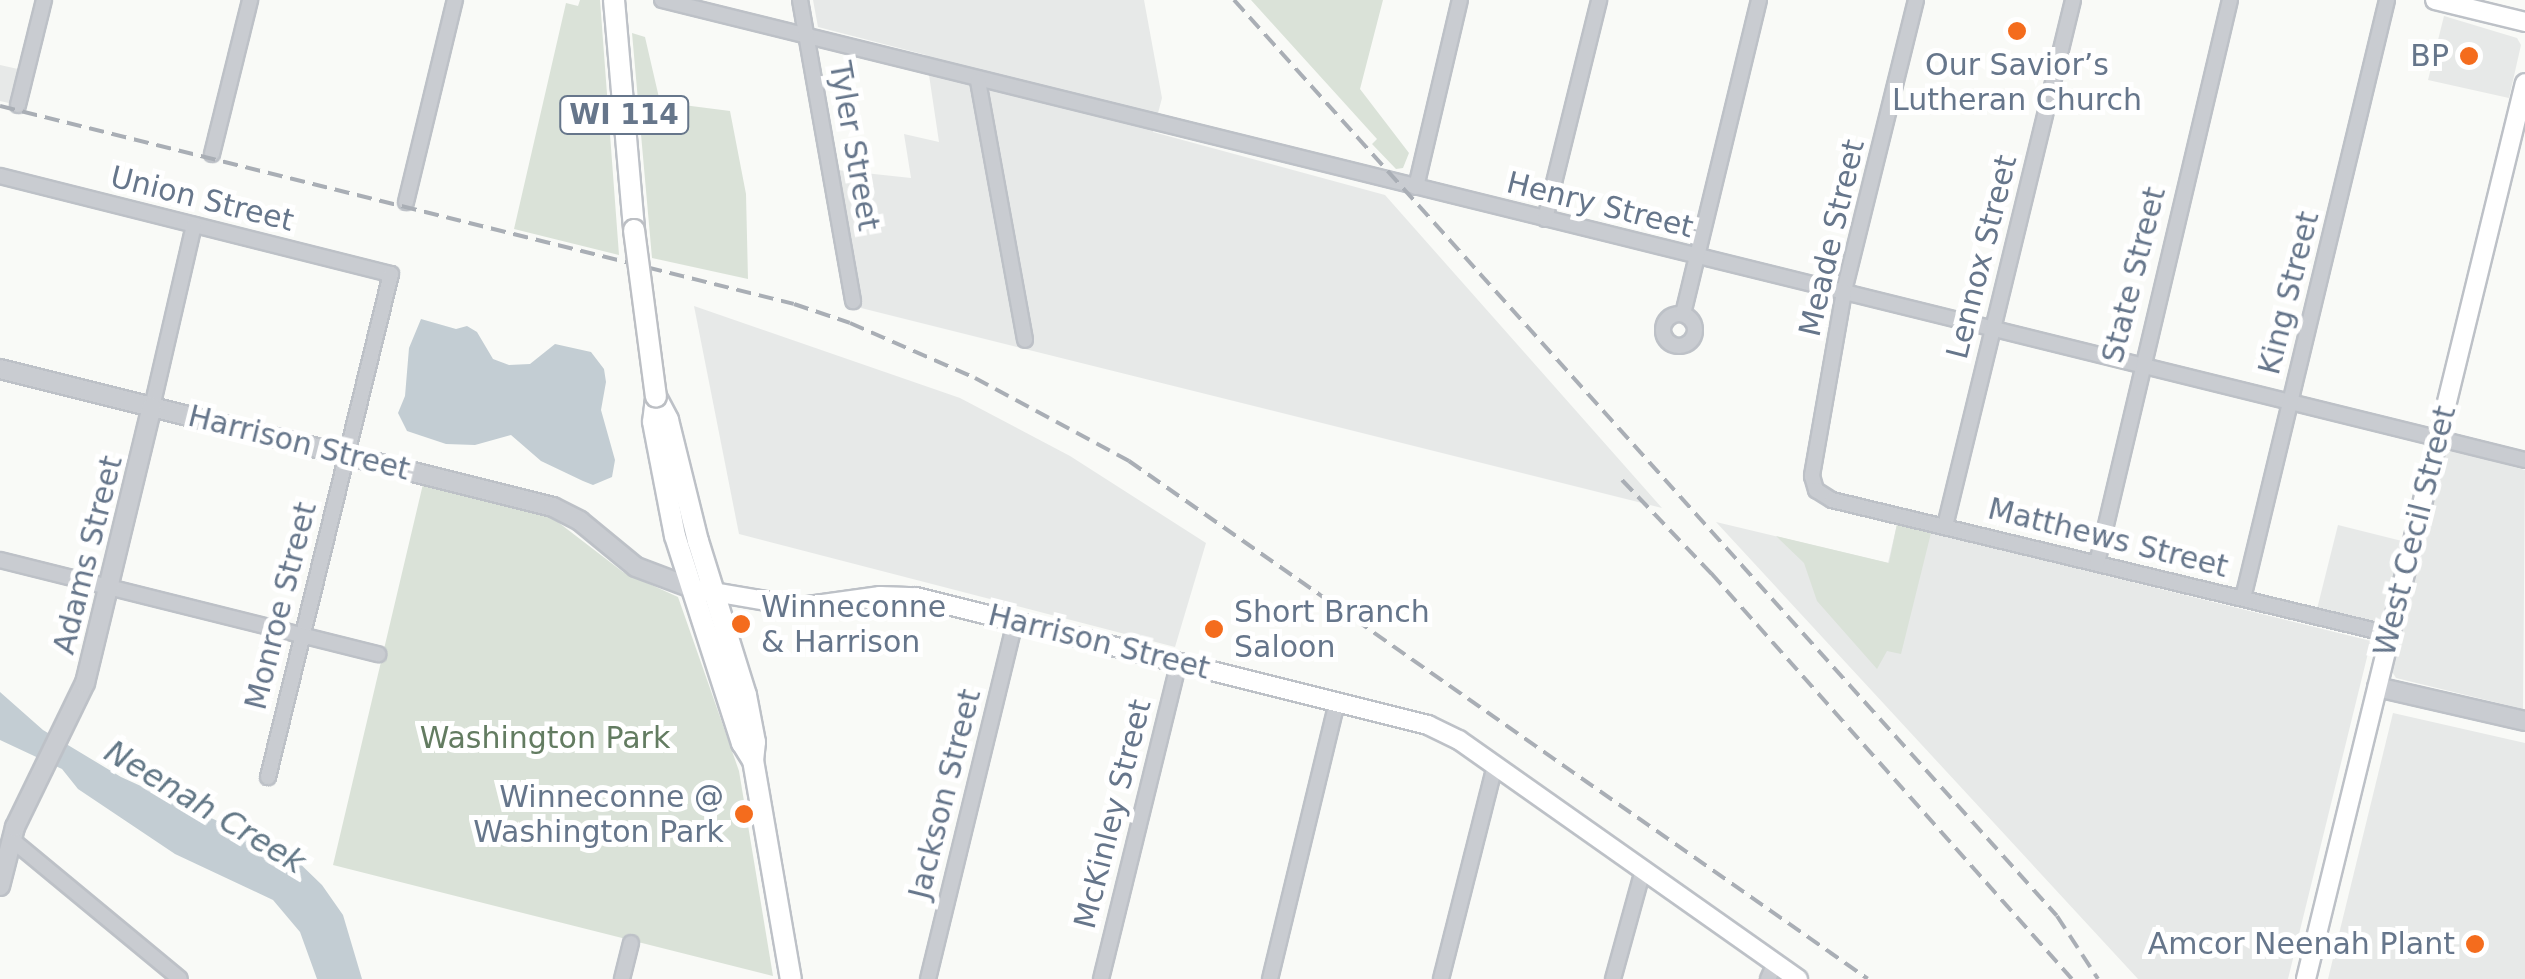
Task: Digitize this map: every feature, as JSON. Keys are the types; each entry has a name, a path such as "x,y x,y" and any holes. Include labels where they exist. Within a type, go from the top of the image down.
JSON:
{"main road":[{"name":"WI 114","path":"614,0 634,230 656,397 653,422 676,536 742,742 753,760"},
{"path":"2435,0 2525,22"},
{"name":"West Cecil Street","path":"2306,979 2525,84"},
{"name":"WI 114","path":"656,397 668,420 698,541 746,696 755,742 753,760 791,979"},
{"name":"Harrison Street","path":"692,588 801,607 880,596 916,597 1428,725 1495,765 1643,870 1771,971 1798,979"}],"street":[{"path":"18,105 44,0"},
{"path":"212,154 250,0"},
{"path":"406,202 455,0"},
{"name":"Henry Street","path":"662,0 2525,460"},
{"name":"Tyler Street","path":"800,0 853,302"},
{"path":"1416,188 1460,0"},
{"path":"1546,220 1600,0"},
{"path":"1683,314 1759,0"},
{"name":"Meade Street","path":"1816,490 1812,476 1844,292 1916,0"},
{"name":"Lennox Street","path":"1944,526 2073,0"},
{"name":"State Street","path":"2097,563 2230,0"},
{"name":"King Street","path":"2243,598 2388,0"},
{"path":"978,81 1024,340"},
{"name":"Union Street","path":"0,177 391,274"},
{"name":"Adams Street","path":"0,886 11,840 85,684 194,225"},
{"name":"Monroe Street","path":"268,777 391,274"},
{"name":"Harrison Street","path":"0,369 553,507 580,521 636,567 692,588"},
{"name":"Matthews Street","path":"1816,490 1832,500 2390,634"},
{"path":"0,560 378,654"},
{"name":"Jackson Street","path":"928,979 1015,621"},
{"name":"McKinley Street","path":"1100,979 1179,662"},
{"path":"2377,686 2525,721"},
{"path":"1270,979 1337,702"},
{"path":"1441,979 1495,765"},
{"path":"11,840 180,979"},
{"path":"1613,979 1643,870"},
{"path":"622,979 630,943"}],"shaded area":[{"path":"813,0 1144,0 1162,98 1153,132 1385,195 1662,508 861,308 837,170 911,178 904,134 939,142 926,55 818,27"},
{"path":"2444,16 2517,38 2521,45 2509,98 2428,80"},
{"path":"0,65 27,71 18,105 0,101"},
{"path":"694,306 960,398 1070,456 1206,543 1175,647 739,534"},
{"path":"421,319 456,329 467,326 477,332 493,359 509,365 530,364 555,344 591,352 604,369 601,410 615,460 612,477 593,485 583,481 541,461 511,435 475,445 446,444 407,431 398,413 405,396 409,348"},
{"path":"2452,450 2525,470 2523,709 2396,678 2391,670 2399,628 2317,609 2338,525 2422,546 2444,456"},
{"path":"1716,522 1888,563 1897,524 2371,641 2288,979 2138,979"},
{"path":"0,692 43,730 121,777 290,854 322,885 343,915 362,979 317,979 300,932 273,900 175,854 78,789 62,769 0,740"},
{"path":"2393,713 2525,743 2525,979 2328,979"}],"green space":[{"path":"580,0 600,0 619,255 514,229 566,3 578,6"},
{"path":"1251,0 1383,0 1360,89 1409,153 1403,168 1396,169 1372,144 1377,139"},
{"path":"632,33 645,37 660,102 730,111 746,194 748,279 652,258"},
{"name":"Washington Park","path":"423,484 550,516 623,572 678,597 739,771 773,976 333,865"},
{"path":"1897,524 1931,533 1901,654 1887,651 1877,669 1817,601 1804,563 1776,536 1889,563"}],"railway":[{"path":"1234,0 2057,916 2098,979"},
{"path":"0,106 794,304 850,323 975,378 1129,461 1868,979"},
{"path":"1622,480 1711,573 2072,979"}],"place":[{"name":"Our Savior’s Lutheran Church","path":"2017,31"},
{"name":"BP","path":"2469,56"},
{"name":"Winneconne & Harrison","path":"741,624"},
{"name":"Short Branch Saloon","path":"1214,629"},
{"name":"Winneconne @ Washington Park","path":"744,814"},
{"name":"Amcor Neenah Plant","path":"2475,944"}],"water label":[{"name":"Neenah Creek","path":"205,807"}]}
